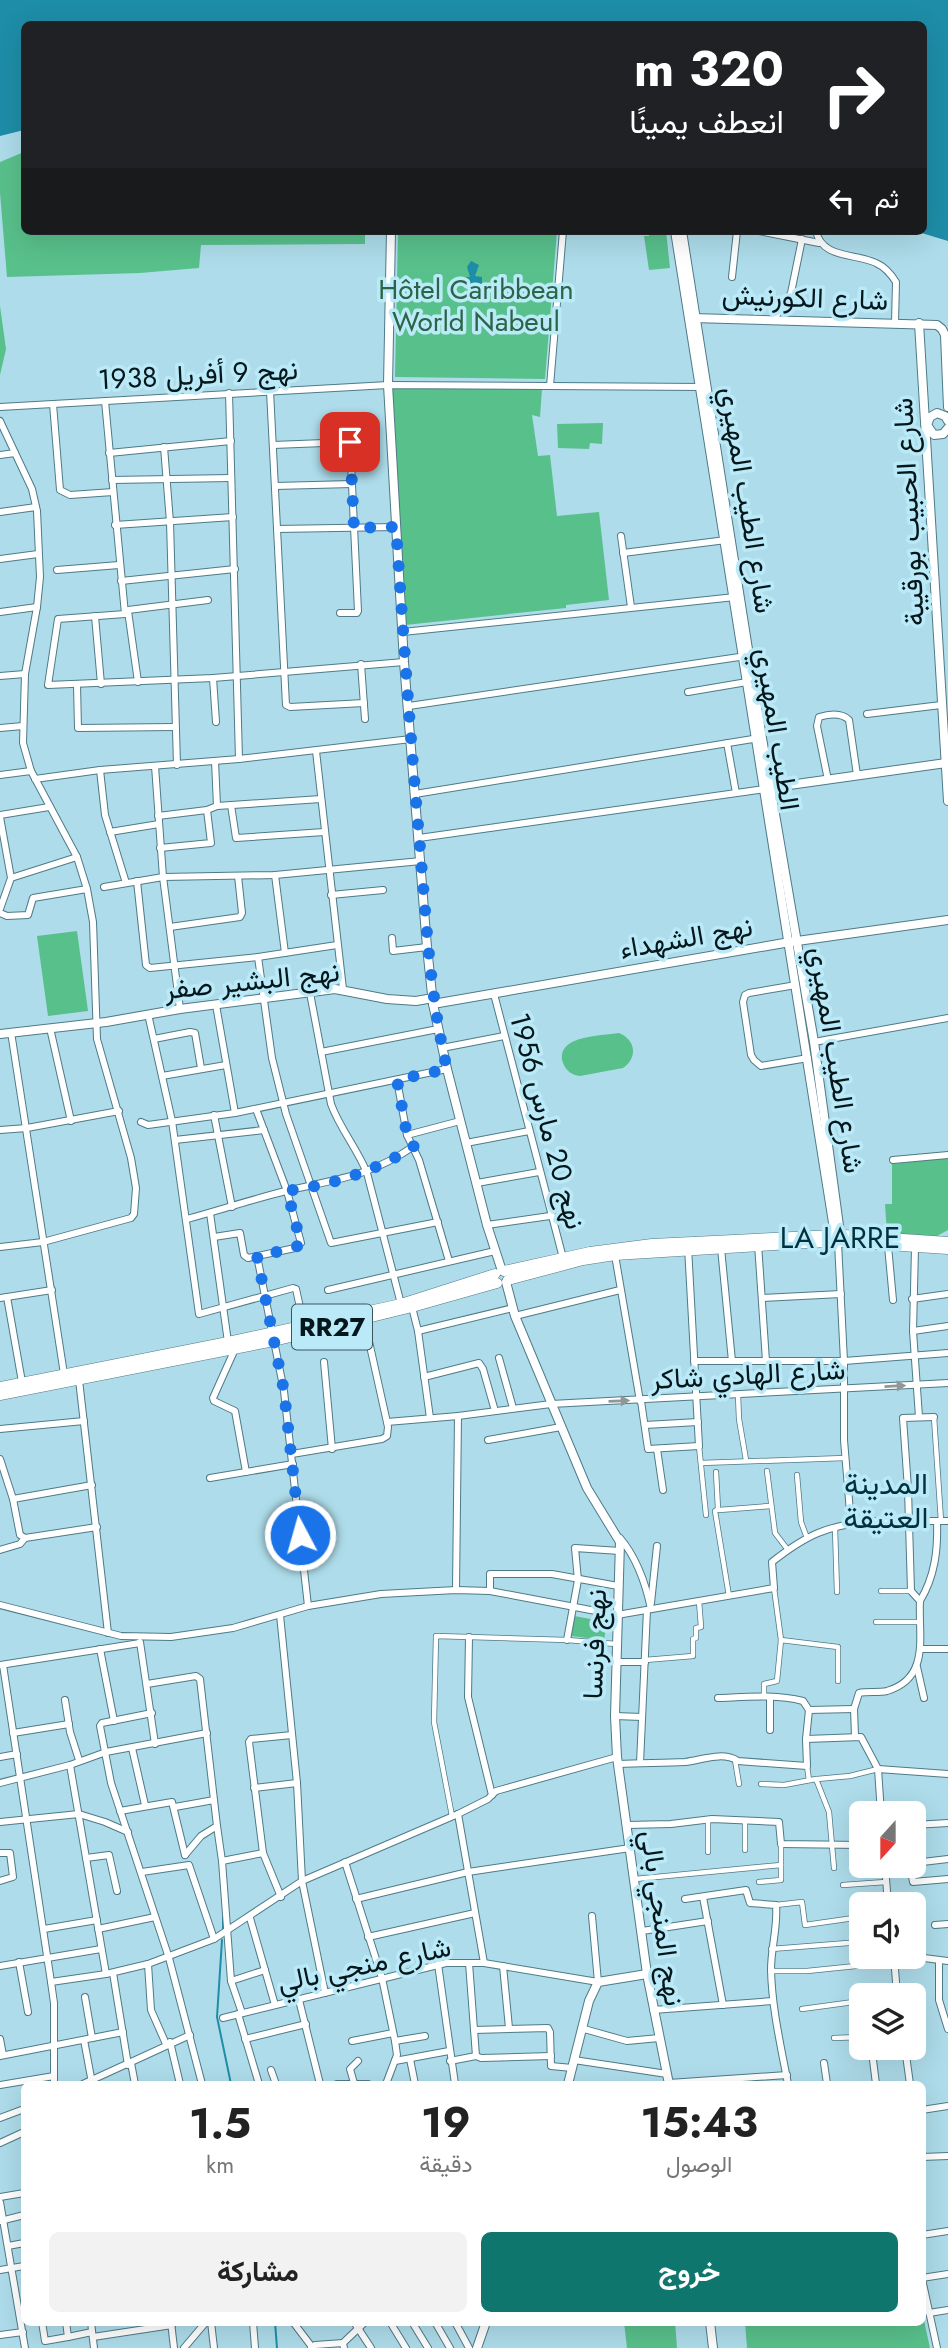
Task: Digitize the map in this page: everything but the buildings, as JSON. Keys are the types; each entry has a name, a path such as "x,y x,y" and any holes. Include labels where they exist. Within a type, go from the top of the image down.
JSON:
{"main road":[{"path":"933,1242 948,1235"},
{"name":"RR27","path":"838,1238 888,1246 948,1250"},
{"name":"RR27","path":"0,1395 79,1380 166,1358 363,1320 563,1258 613,1248 838,1238 948,1242"},
{"name":"RR27","path":"274,1336 304,1326 501,1277 583,1260 687,1246 721,1247 758,1242"},
{"name":"RR27","path":"0,1387 64,1374 154,1361"}],"street":[{"path":"391,235 388,385 404,662 427,947 438,1029 501,1277 592,1499 626,1546 647,1592 650,1609"},
{"path":"550,386 563,235"},
{"path":"676,235 693,318"},
{"name":"شارع الطيب المهيري","path":"683,235 703,387 759,738 793,941 814,1042 838,1238"},
{"path":"732,277 737,235"},
{"path":"780,235 819,243 825,248 871,261 886,269 898,289 895,323"},
{"path":"817,235 819,243"},
{"path":"774,319 791,293 802,239"},
{"name":"شارع الكورنيش","path":"693,318 919,324"},
{"name":"شارع الحبيب بورقيبة","path":"948,407 944,332 937,325 919,324 927,425 941,705 945,716 948,801"},
{"name":"نهج 9 أفريل 1938","path":"0,407 388,385 703,387"},
{"path":"270,391 288,706 364,703"},
{"path":"229,393 239,759"},
{"path":"105,401 119,565 138,682"},
{"path":"53,404 60,490 70,495 113,492"},
{"path":"948,421 945,416 937,414 930,417 927,425 934,435 943,434 948,428"},
{"path":"0,421 32,489 36,507 40,578 24,674 23,726 23,743 31,772"},
{"path":"109,453 231,440"},
{"path":"274,445 349,441 358,612 340,614"},
{"path":"164,447 170,522 177,765"},
{"path":"0,455 15,453"},
{"path":"112,481 231,478"},
{"path":"275,486 352,484"},
{"path":"0,512 36,507"},
{"path":"116,525 233,517"},
{"path":"277,529 396,527"},
{"path":"621,536 631,607"},
{"path":"623,553 728,540"},
{"path":"0,559 38,554"},
{"path":"57,570 119,565"},
{"path":"121,582 234,569"},
{"path":"403,632 737,596"},
{"path":"208,600 95,617 58,619 48,684 213,678 404,662"},
{"path":"0,612 37,607"},
{"path":"95,617 101,684"},
{"path":"409,706 747,656"},
{"name":"الطيب المهيري","path":"747,656 747,682 759,738"},
{"path":"361,664 365,719"},
{"path":"0,676 24,674"},
{"path":"213,678 216,722"},
{"path":"688,692 747,682"},
{"path":"77,685 78,728 176,727"},
{"path":"867,714 941,705"},
{"path":"828,780 817,726 819,718 830,715 844,715 849,720 857,775"},
{"path":"0,728 23,726"},
{"path":"415,793 759,738"},
{"path":"0,775 31,772 42,777 239,759 411,739"},
{"path":"727,743 736,793"},
{"path":"316,751 342,989"},
{"path":"215,761 217,806"},
{"path":"419,838 946,763"},
{"path":"155,766 160,849 180,1009"},
{"path":"100,770 103,807 126,883"},
{"path":"0,1247 43,1242 133,1216 136,1188 119,1111 98,1048 93,922 87,889 77,856 49,807 42,777"},
{"path":"110,832 217,806 321,799"},
{"path":"231,805 236,838 324,832"},
{"path":"49,807 0,816 11,878 0,911 7,916 29,915 33,898 87,889"},
{"path":"160,849 211,843 207,810"},
{"path":"11,878 77,856"},
{"path":"104,887 163,877 275,875 421,861"},
{"path":"275,875 285,953"},
{"path":"170,927 240,917 242,913 238,876"},
{"path":"137,881 146,965 150,968 258,957 337,945"},
{"path":"331,895 383,890"},
{"name":"نهج الشهداء","path":"433,1001 494,994 793,941 948,920"},
{"path":"392,938 393,951 427,947"},
{"path":"793,941 796,985 838,1238 845,1458 851,1524"},
{"path":"258,957 272,1058 284,1103 331,1243 438,1222"},
{"path":"796,985 745,995 743,1002 751,1055 761,1066 808,1059"},
{"name":"نهج البشير صفر","path":"0,1034 342,989 387,999 433,1001"},
{"path":"310,993 329,1094 338,1121 360,1155 367,1172 401,1304"},
{"name":"نهج 20 مارس 1956","path":"494,994 563,1258"},
{"path":"216,1005 235,1113"},
{"path":"148,1014 172,1121 199,1314 264,1295 296,1289 304,1326"},
{"path":"814,1042 948,1018"},
{"path":"50,1028 71,1121"},
{"path":"321,1052 438,1029"},
{"path":"11,1032 64,1374"},
{"path":"154,1039 195,1033 201,1068"},
{"path":"442,1048 504,1036"},
{"path":"162,1076 226,1065"},
{"path":"141,1122 148,1125 235,1113 447,1069"},
{"path":"397,1080 407,1135 414,1146 449,1261"},
{"path":"214,1237 238,1232 245,1257 295,1248 301,1243 287,1191 256,1109"},
{"path":"0,1130 27,1129 119,1111"},
{"path":"214,1115 232,1207"},
{"path":"407,1135 460,1121"},
{"path":"175,1140 264,1130"},
{"path":"466,1143 528,1130"},
{"path":"187,1219 367,1172 414,1146"},
{"path":"893,1160 948,1155"},
{"path":"477,1183 539,1172"},
{"path":"210,1213 222,1308 231,1345 212,1398 235,1411 246,1472"},
{"path":"487,1225 550,1216"},
{"path":"758,1242 766,1361"},
{"path":"687,1246 699,1446 706,1515"},
{"path":"888,1246 893,1300"},
{"path":"721,1247 732,1361"},
{"path":"915,1248 912,1299 919,1417"},
{"path":"328,1290 449,1261 496,1254"},
{"path":"615,1255 647,1448 699,1446"},
{"path":"257,1256 274,1336 292,1454 308,1606"},
{"path":"22,1382 4,1297 52,1290"},
{"path":"418,1331 620,1290"},
{"path":"762,1297 841,1294"},
{"path":"912,1299 948,1294"},
{"path":"412,1307 430,1418"},
{"path":"292,1454 382,1439 388,1432 363,1320"},
{"path":"913,1331 948,1326"},
{"path":"694,1361 844,1361 948,1353"},
{"path":"499,1358 513,1408"},
{"path":"324,1362 332,1449"},
{"path":"424,1377 478,1363 483,1369 495,1411"},
{"path":"79,1380 108,1633"},
{"name":"شارع الهادي شاكر","path":"387,1422 551,1404 948,1383"},
{"path":"738,1395 739,1419 747,1461"},
{"path":"456,1590 458,1416"},
{"path":"855,1736 854,1709 860,1692 890,1690 911,1676 917,1667 922,1649 920,1601 934,1569 942,1521 934,1417 903,1418 911,1591 920,1601"},
{"path":"0,1429 84,1421"},
{"path":"645,1425 698,1422"},
{"path":"488,1440 561,1427"},
{"path":"657,1449 663,1490"},
{"path":"701,1463 845,1458"},
{"path":"0,1459 13,1499 20,1535 25,1538 97,1527"},
{"path":"210,1478 293,1464"},
{"path":"767,1471 775,1533 788,1550"},
{"path":"716,1472 716,1526 729,1596"},
{"path":"797,1475 801,1522 807,1539"},
{"path":"13,1499 92,1485"},
{"path":"718,1510 770,1506"},
{"path":"770,1730 764,1684 777,1681 781,1640 772,1562 807,1539 851,1524 942,1521"},
{"path":"835,1528 837,1592"},
{"name":"نهج فرنسا","path":"616,1533 620,1542 615,1716 618,1761"},
{"path":"0,1550 20,1544 25,1538"},
{"path":"640,1763 645,1661 657,1546"},
{"path":"568,1640 578,1580 575,1548 620,1551"},
{"path":"490,1591 491,1574 552,1574 618,1586"},
{"path":"54,2080 51,1982 2,1665 139,1640 206,1633 308,1606 381,1594 490,1591 617,1615 774,1587"},
{"path":"881,1591 911,1591"},
{"path":"616,1662 693,1656 696,1628 701,1627 699,1601"},
{"path":"0,1605 139,1640"},
{"path":"280,1615 297,1783 302,1881 325,1993"},
{"path":"876,1622 919,1622"},
{"path":"469,1637 468,1697 492,1795"},
{"path":"484,1963 468,1872 434,1723 435,1638 568,1640 617,1644"},
{"path":"139,1640 155,1744"},
{"path":"781,1640 838,1647 838,1681"},
{"path":"100,1649 114,1720"},
{"path":"922,1649 948,1649"},
{"path":"917,1667 924,1698"},
{"path":"147,1684 198,1676 222,1861 231,1981 258,2081"},
{"path":"718,1698 789,1697 803,1701 809,1710 806,1739 809,1780"},
{"path":"65,1700 79,1760"},
{"path":"0,1706 9,1705"},
{"path":"809,1710 854,1709"},
{"path":"152,1713 100,1725 111,1783 169,1958 201,2081"},
{"path":"615,1716 642,1717"},
{"path":"13,1733 69,1724"},
{"path":"0,1783 70,1765 106,1752 207,1733"},
{"path":"281,1897 263,1853 249,1741 292,1735"},
{"path":"806,1739 825,1740 855,1736 863,1738 878,1769 880,1801"},
{"path":"132,1748 145,1805"},
{"path":"0,1757 17,1754"},
{"path":"51,1982 148,1965 214,1939 302,1881 455,1815 496,1791 618,1761 687,1762 705,1757 731,1757 735,1760 779,1766 807,1766"},
{"path":"735,1760 739,1784"},
{"name":"نهج المنجي بالي","path":"618,1761 647,1974 668,2081"},
{"path":"70,1765 101,1949 110,1973 134,2081"},
{"path":"761,1784 784,1785 850,1776 878,1769 948,1773"},
{"path":"816,1779 830,1812 834,1868"},
{"path":"254,1788 297,1783"},
{"path":"174,1807 214,1800"},
{"path":"105,1822 145,1805 172,1802 187,1864 190,1866 214,1939"},
{"path":"0,1822 79,1814 128,1832"},
{"path":"708,1819 708,1852"},
{"path":"627,1825 671,1824 708,1819 779,1822 782,1844 781,1880 759,1882"},
{"path":"745,1821 745,1850"},
{"path":"926,1824 948,1823"},
{"path":"185,1855 201,1836 218,1826"},
{"path":"782,1844 849,1845"},
{"path":"356,1899 468,1872 630,1848"},
{"path":"0,1853 10,1853 13,1877 0,1881"},
{"path":"222,1861 263,1853"},
{"path":"86,1858 108,1855 117,1891"},
{"path":"926,1862 948,1859"},
{"path":"345,1862 382,1978 395,2041 396,2061 387,2081"},
{"path":"142,1872 187,1864"},
{"path":"635,1879 747,1866 782,1865"},
{"path":"886,1878 887,1892"},
{"path":"913,1878 913,1882 948,1879"},
{"path":"843,1885 886,1882"},
{"path":"685,1899 747,1890 750,1903 776,1905 802,1902 805,1925 849,1919"},
{"path":"703,1896 723,2005"},
{"path":"776,1905 777,1926 771,1949 773,2001 788,2081"},
{"path":"368,1937 475,1913"},
{"path":"569,2081 589,2001 598,1982 592,1916"},
{"path":"98,1929 155,1917"},
{"path":"250,1917 275,2005"},
{"path":"44,1929 97,1920"},
{"path":"642,1931 708,1921"},
{"path":"935,1925 948,1924"},
{"path":"771,1949 849,1943"},
{"path":"0,1966 101,1949"},
{"path":"926,1959 948,1961"},
{"path":"939,1961 939,2000 948,2029"},
{"path":"19,1962 28,2012"},
{"path":"470,1963 476,2056"},
{"name":"شارع منجي بالي","path":"223,2018 438,1964 484,1963 598,1982"},
{"path":"438,1964 454,2081"},
{"path":"148,1965 151,2010 168,2043 179,2081"},
{"path":"771,1970 807,1971 849,1965"},
{"path":"503,1966 509,2028"},
{"path":"231,1981 265,1970"},
{"path":"598,1982 647,1974"},
{"path":"85,1997 91,2081"},
{"path":"299,2000 319,2081"},
{"path":"653,2010 773,2001"},
{"path":"802,2009 849,2003"},
{"path":"245,2039 306,2024"},
{"path":"474,2030 548,2028 551,2032 552,2067 573,2064 667,2074"},
{"path":"584,2029 626,2041 659,2038"},
{"path":"0,2039 1,2056 123,2032"},
{"path":"352,2041 393,2033"},
{"path":"93,2081 168,2043 190,2035"},
{"path":"395,2041 425,2036"},
{"path":"834,2038 849,2037"},
{"path":"396,2061 449,2051"},
{"path":"450,2061 476,2056 551,2056"},
{"path":"410,2059 414,2081"},
{"path":"873,2060 876,2081"},
{"path":"907,2060 910,2081"},
{"path":"354,2081 351,2067 358,2061"},
{"path":"824,2063 827,2081"},
{"path":"271,2070 275,2081"},
{"path":"708,2081 787,2075"},
{"path":"0,2085 21,2083"},
{"path":"926,2109 948,2106"},
{"path":"0,2118 21,2110"},
{"path":"0,2143 21,2133"},
{"path":"926,2157 948,2156"},
{"path":"21,2194 0,2199 1,2220 21,2322"},
{"path":"1,2220 21,2216"},
{"path":"926,2234 948,2231"},
{"path":"8,2246 21,2244"},
{"path":"0,2270 21,2266"},
{"path":"926,2277 948,2274"},
{"path":"15,2290 21,2289"},
{"path":"926,2298 937,2348"},
{"path":"929,2313 948,2310"},
{"path":"22,2326 25,2348"},
{"path":"43,2326 45,2341 156,2326"},
{"path":"67,2326 68,2337"},
{"path":"92,2326 94,2348"},
{"path":"128,2326 129,2331"},
{"path":"172,2326 174,2348"},
{"path":"184,2348 203,2326"},
{"path":"211,2326 214,2348"},
{"path":"253,2326 255,2348"},
{"path":"296,2326 312,2347 344,2345 355,2326"},
{"path":"357,2326 371,2348"},
{"path":"392,2326 406,2348"},
{"path":"414,2326 428,2348"},
{"path":"437,2326 450,2348"},
{"path":"457,2326 469,2348"},
{"path":"477,2348 483,2326"},
{"path":"710,2326 713,2348"},
{"path":"0,2335 23,2332"}],"green space":[{"path":"21,153 21,235 365,235 365,244 201,245 199,268 140,273 7,277 0,162"},
{"name":"Hôtel Caribbean World Nabeul","path":"398,235 557,235 545,379 395,377"},
{"path":"666,235 670,268 649,270 644,236"},
{"path":"0,306 6,349 0,375"},
{"path":"392,388 542,389 540,417 532,415 538,456 550,455 557,516 599,512 609,600 566,605 566,608 405,625"},
{"path":"603,423 602,444 590,443 589,449 558,448 557,424"},
{"path":"77,931 88,1011 48,1016 37,936"},
{"path":"619,1033 629,1040 633,1049 631,1059 623,1068 580,1076 572,1074 563,1063 562,1054 572,1042 591,1036"},
{"path":"948,1158 948,1230 937,1236 887,1233 885,1204 892,1204 892,1164"},
{"path":"574,1616 607,1622 604,1640 571,1636"},
{"path":"624,2326 675,2326 677,2348 627,2348"},
{"path":"745,2326 925,2326 930,2348 747,2348"}],"water":[{"path":"0,0 948,0 948,241 927,235 927,21 21,21 21,131 0,136"},
{"path":"471,261 479,265 475,276 482,277 482,289 471,289 465,285 465,277 470,277 467,267"}],"waterway":[{"path":"223,1917 223,1930"},
{"path":"222,1940 217,2017 230,2081"},
{"path":"275,2326 277,2348"}],"district":[{"name":"LA JARRE","path":"840,1238"},
{"name":"المدينة العتيقة","path":"886,1501"}],"route":[{"path":"300,1535 284,1391 257,1256 295,1248 301,1243 287,1191 367,1172 414,1146 407,1135 397,1080 447,1069 433,1004 427,947 396,527 354,528 350,442"}]}
